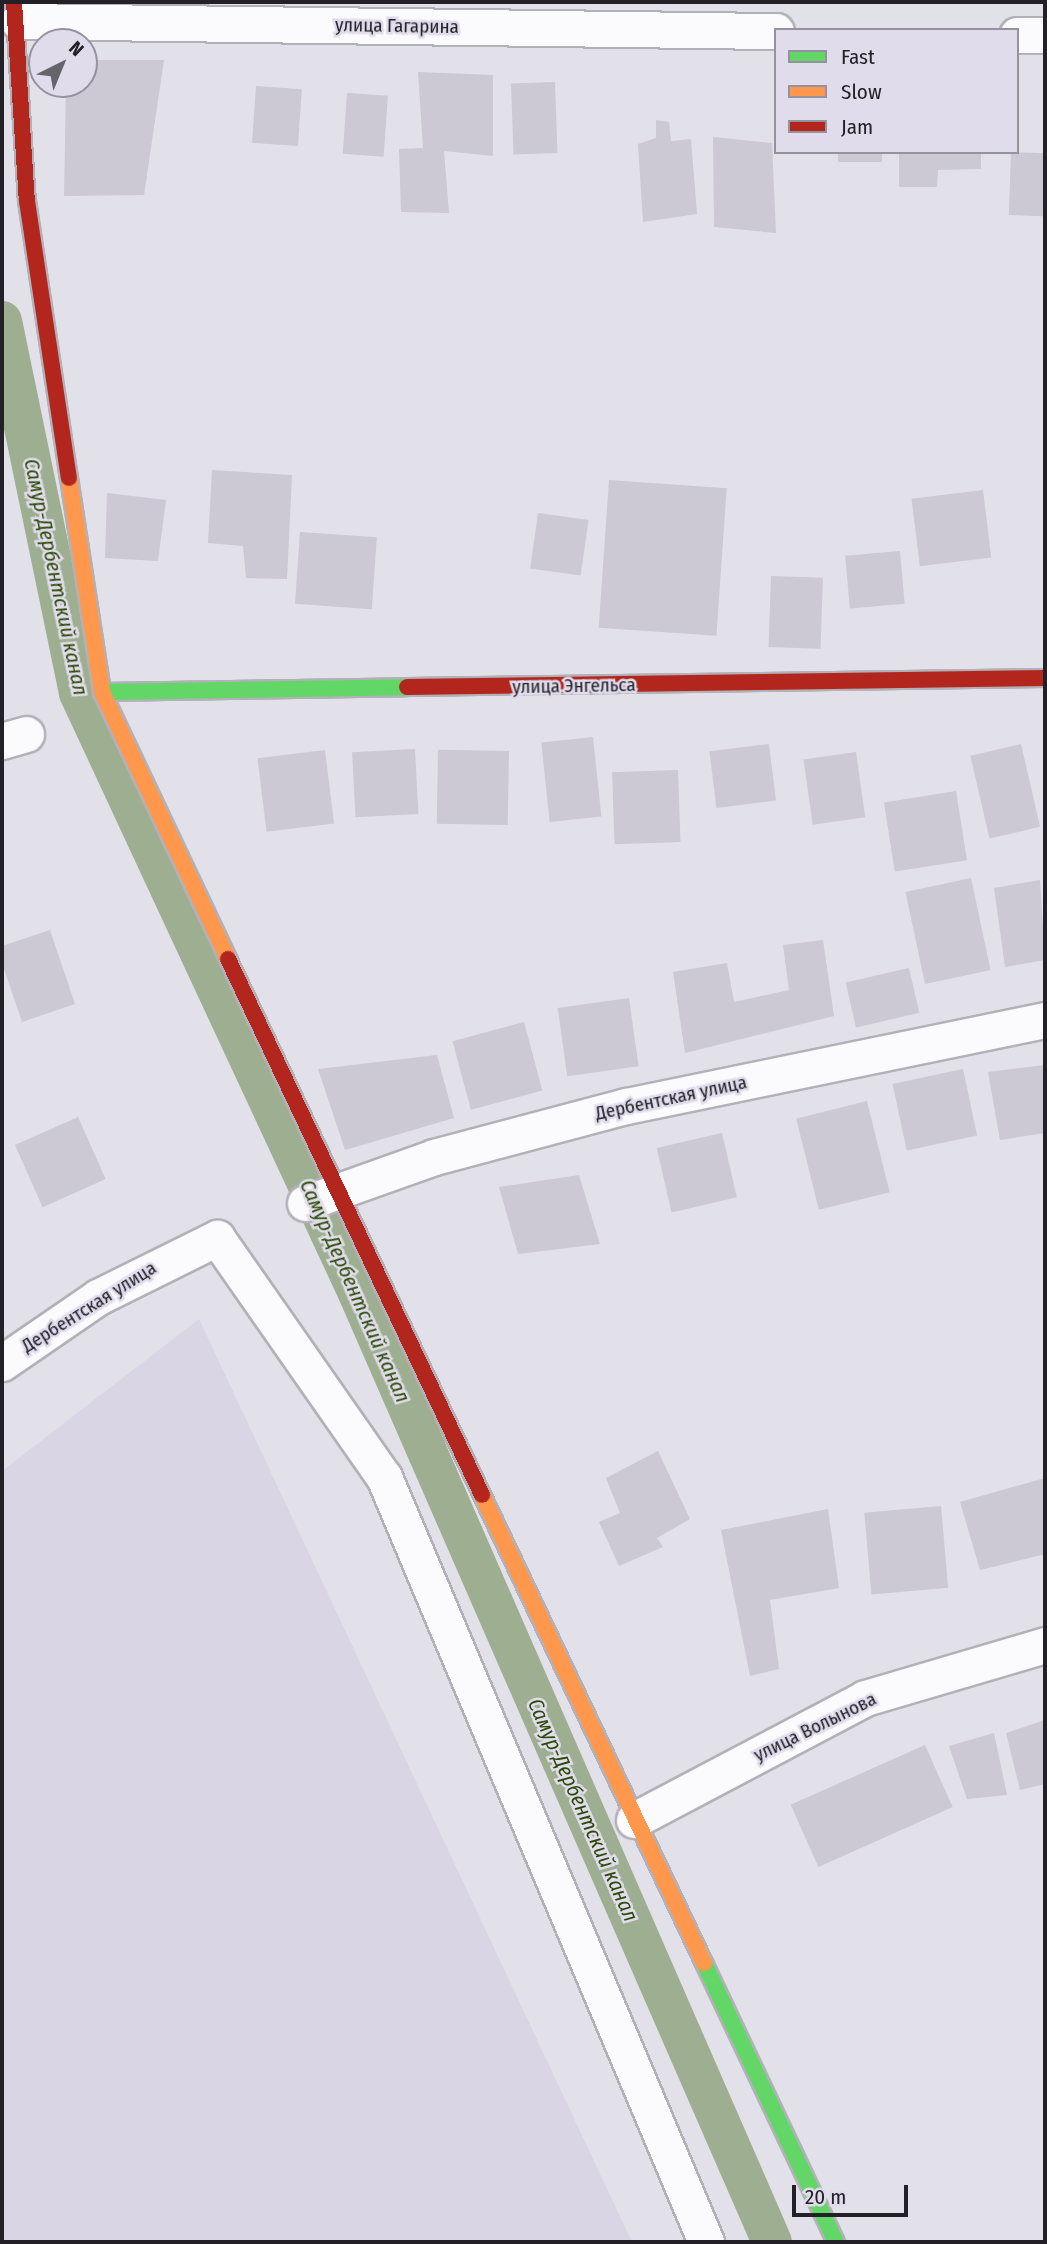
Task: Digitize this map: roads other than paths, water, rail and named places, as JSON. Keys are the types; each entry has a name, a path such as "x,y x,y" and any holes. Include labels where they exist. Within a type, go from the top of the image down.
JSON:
{"street":[{"name":"улица Гагарина","path":"16,11 774,31"},
{"path":"16,11 27,201 102,692 340,1189 634,1820 836,2242"},
{"path":"1019,35 1045,35"},
{"name":"улица Энгельса","path":"102,692 1045,678"},
{"name":"Дербентская улица","path":"305,1203 434,1157 626,1106 1045,1020"},
{"name":"Дербентская улица","path":"2,1363 98,1297 217,1238 384,1478 706,2242"},
{"name":"улица Волынова","path":"634,1820 865,1698 1045,1645"}],"waterway":[{"name":"Самур-Дербентский канал","path":"2,321 79,693 358,1293 772,2242"}]}
